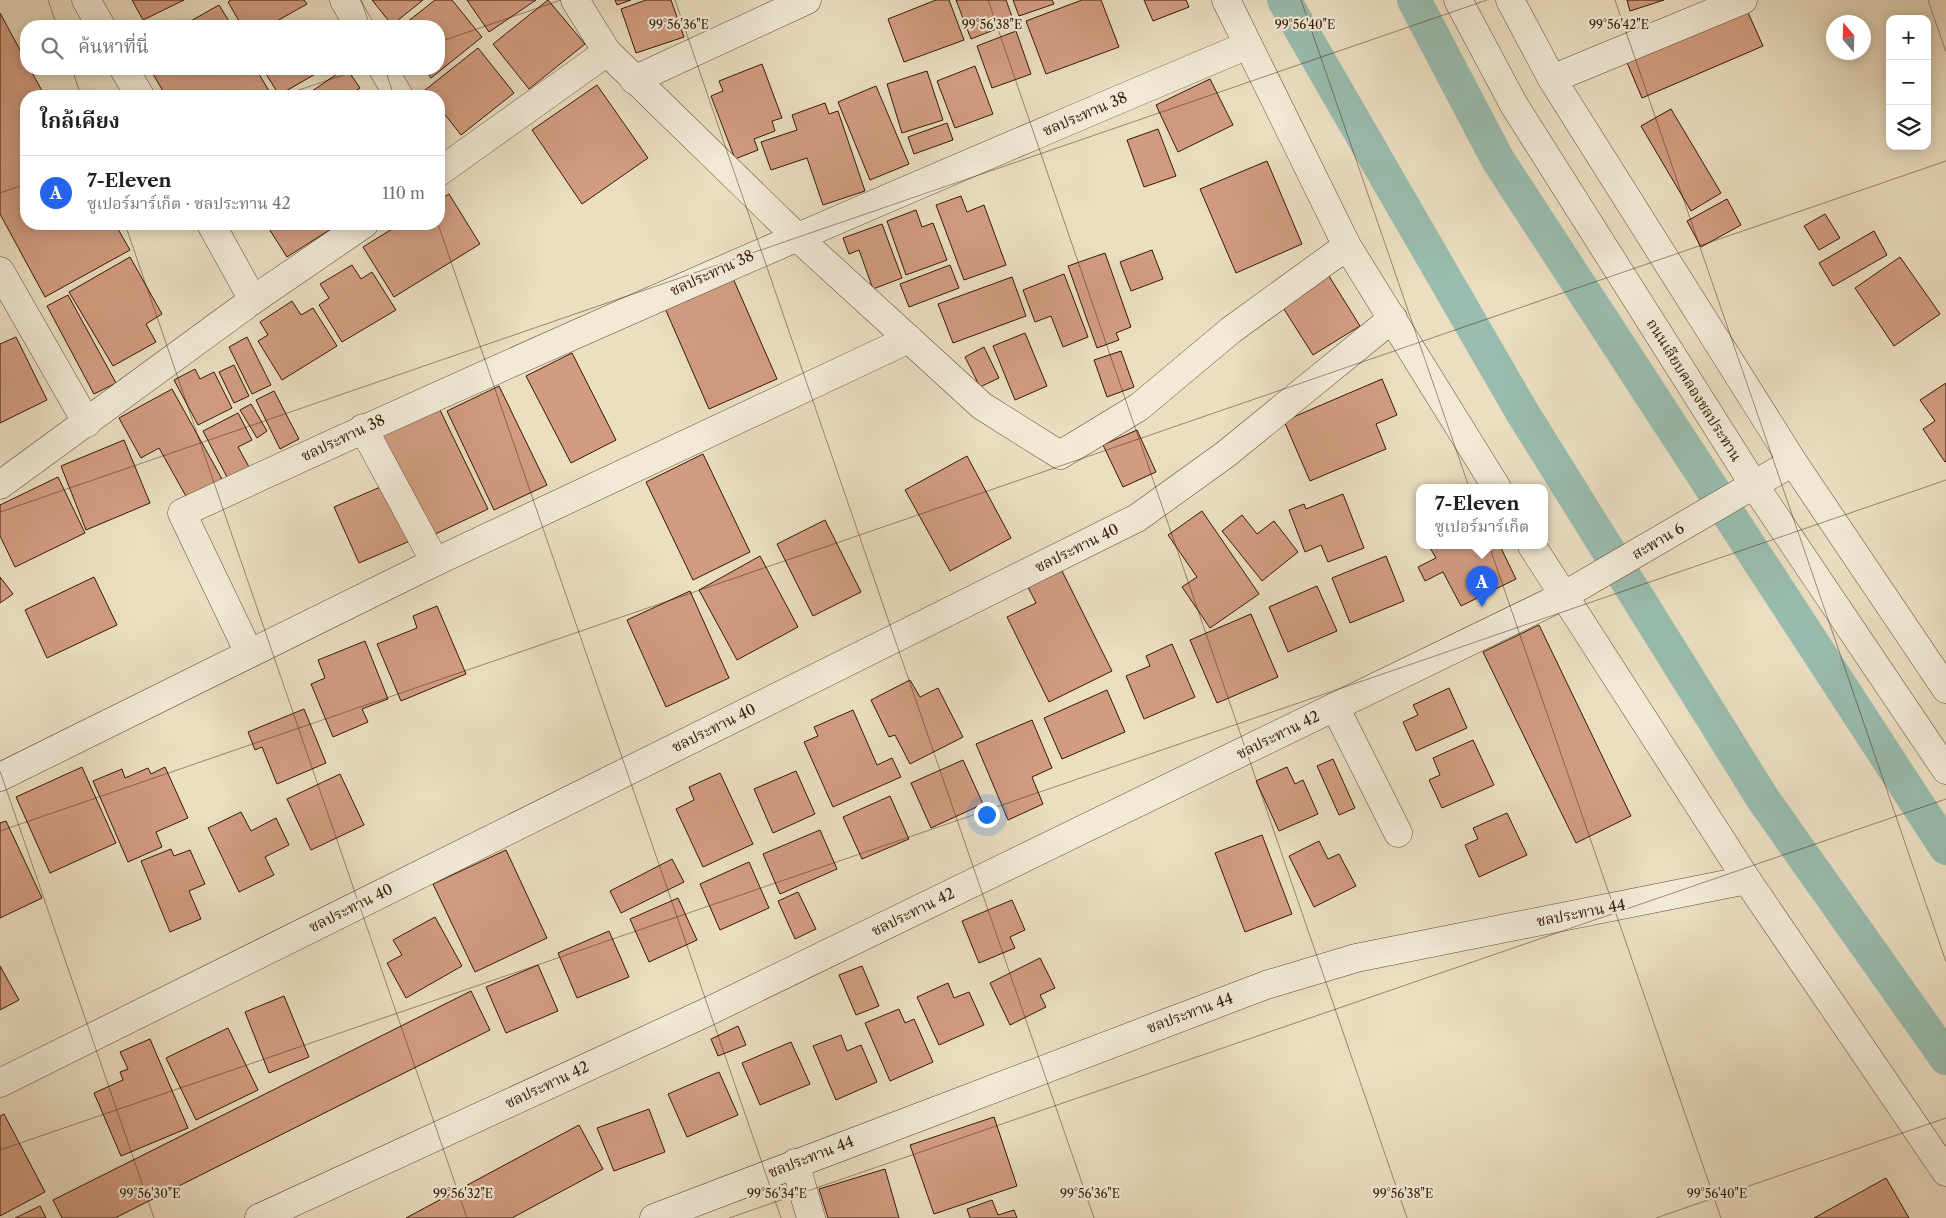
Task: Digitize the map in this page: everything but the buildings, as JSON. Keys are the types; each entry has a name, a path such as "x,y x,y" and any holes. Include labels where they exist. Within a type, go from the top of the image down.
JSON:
{"street":[{"path":"86,0 98,20"},
{"path":"344,0 356,20"},
{"path":"576,0 607,52 796,236 982,406 1060,455 1139,408 1231,330 1347,246"},
{"path":"634,80 807,0"},
{"path":"1226,0 1347,246 1495,484"},
{"name":"ถนนเลียบคลองชลประทาน","path":"1458,0 1514,104 1754,485 1946,770"},
{"path":"1510,0 1552,79 1793,462 1946,689"},
{"path":"1552,79 1743,0"},
{"name":"ชลประทาน 38","path":"248,653 182,513 363,428 796,236 1248,44"},
{"path":"445,165 607,52"},
{"path":"128,75 136,90"},
{"path":"387,75 395,90"},
{"path":"214,230 253,300"},
{"path":"0,485 87,424 253,300 355,230"},
{"path":"0,271 87,424"},
{"name":"ชลประทาน 40","path":"0,1082 1137,518 1226,454 1393,318"},
{"path":"0,777 435,562 909,339"},
{"path":"363,428 435,562"},
{"name":"สะพาน 6","path":"1563,596 1793,462"},
{"path":"1534,549 1747,880 1946,1172"},
{"name":"ชลประทาน 42","path":"259,1218 705,1013 1563,596"},
{"path":"1335,707 1398,833"},
{"name":"ชลประทาน 44","path":"654,1218 1266,985 1356,958 1747,880"},
{"path":"795,1163 811,1218"}],"waterway":[{"path":"1284,0 1522,412 1763,799 1946,1058"},
{"path":"1414,0 1498,160 1946,848"}],"place":[{"name":"7-Eleven","path":"1482,607"}]}
